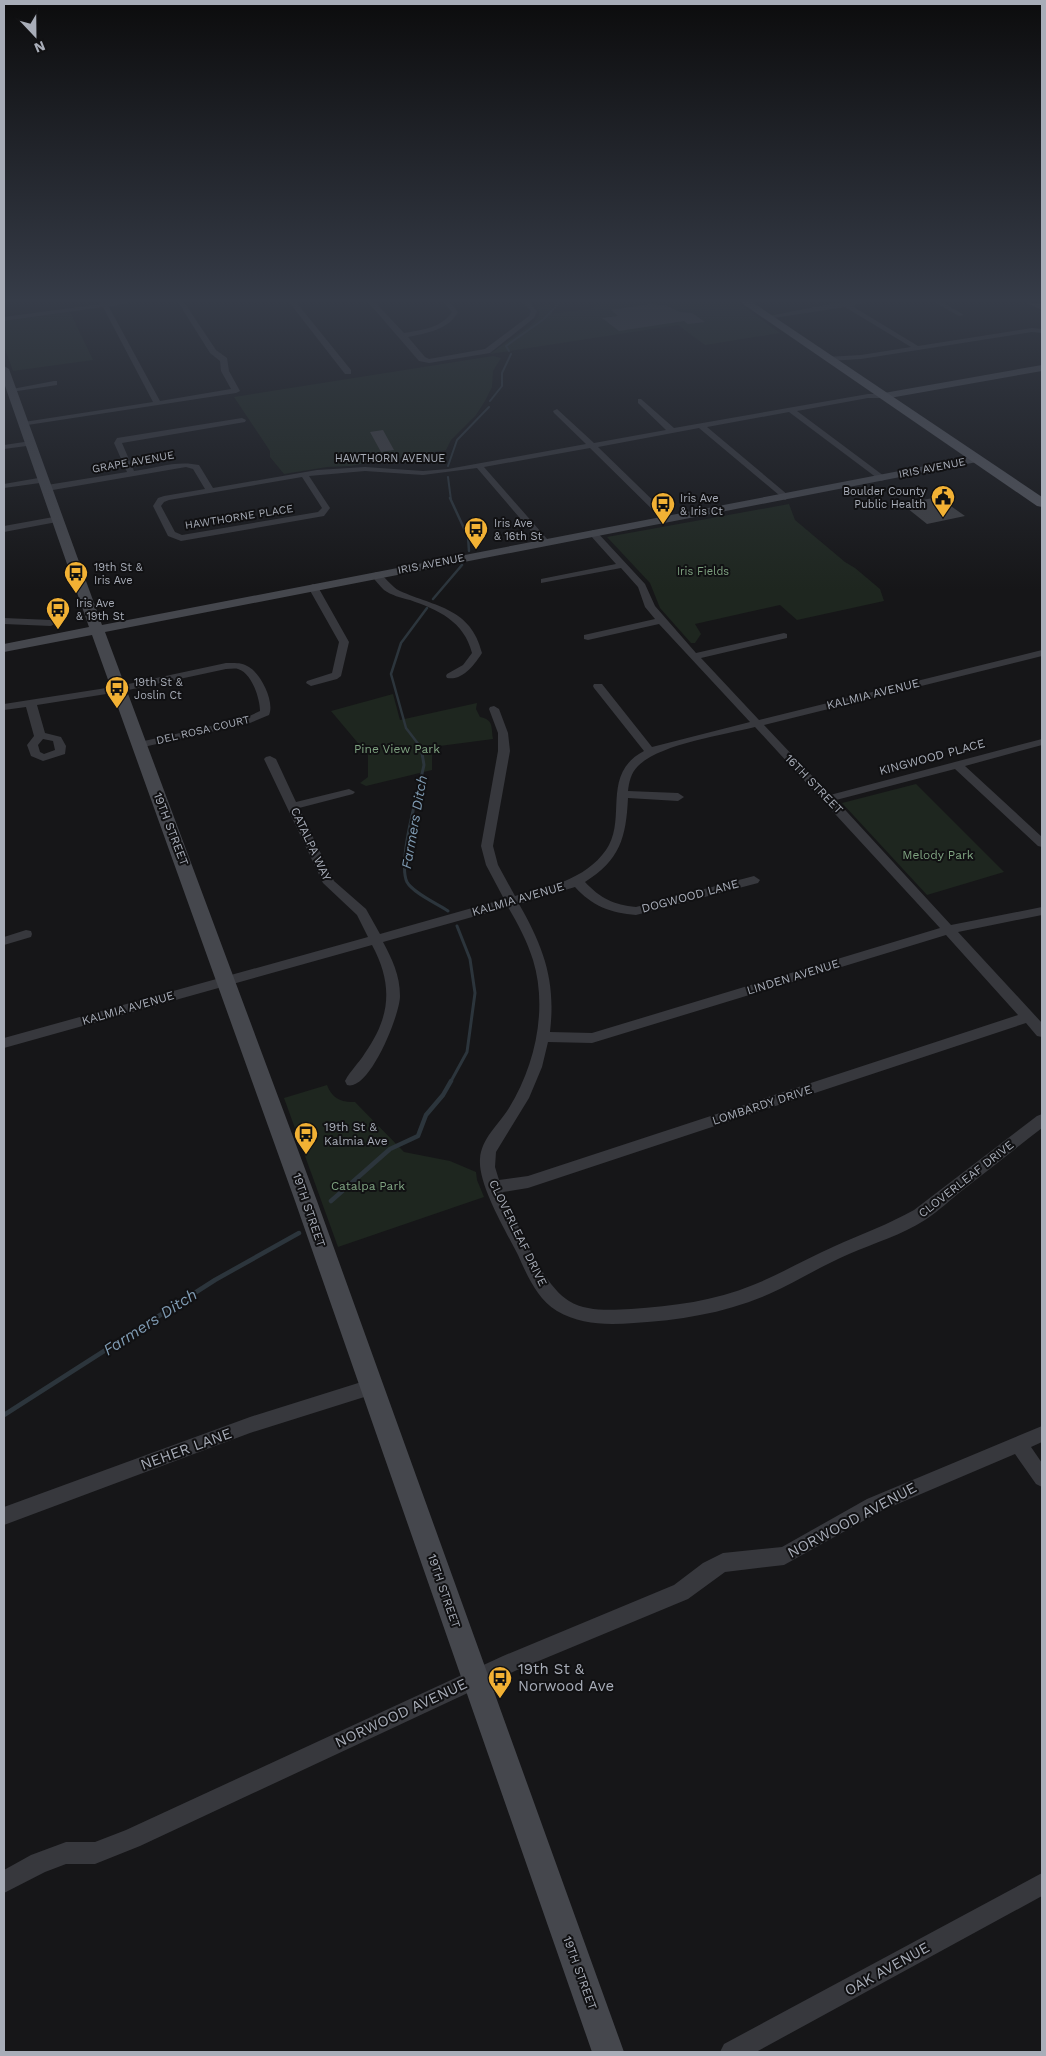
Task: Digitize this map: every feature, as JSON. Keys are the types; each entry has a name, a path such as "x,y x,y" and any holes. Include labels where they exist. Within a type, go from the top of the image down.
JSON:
{"main road":[{"path":"887,398 1042,503"},
{"name":"IRIS AVENUE","path":"98,630 667,519"},
{"name":"19TH STREET","path":"98,630 119,689"}],"street":[{"name":"19TH STREET","path":"14,398 98,630"},
{"path":"154,398 157,403"},
{"path":"24,424 192,398"},
{"name":"HAWTHORN AVENUE","path":"210,490 304,474 365,469 435,473 857,398"},
{"path":"641,402 672,431"},
{"path":"791,410 881,478"},
{"path":"557,411 667,519"},
{"path":"132,473 118,443 120,440 242,420"},
{"path":"701,426 785,497"},
{"path":"4,447 31,443"},
{"name":"IRIS AVENUE","path":"667,519 977,459"},
{"name":"GRAPE AVENUE","path":"4,486 46,484 182,465 196,467 210,490"},
{"path":"479,466 545,542"},
{"name":"HAWTHORNE PLACE","path":"210,490 166,498 158,503 157,506 171,534 176,537 188,538 321,514 326,508 304,474"},
{"path":"4,529 58,520"},
{"name":"16TH STREET","path":"593,533 642,586 650,607 661,621 1042,1032"},
{"path":"544,581 623,565"},
{"path":"376,575 388,588 435,606 452,615 465,627 474,641 477,653 467,667 451,676"},
{"path":"311,683 337,674 344,642 313,587"},
{"path":"4,620 51,623"},
{"path":"588,637 661,621"},
{"name":"IRIS AVENUE","path":"4,648 98,630"},
{"path":"694,656 784,636"},
{"name":"KALMIA AVENUE","path":"4,1043 566,886 577,881 605,859 613,848 618,837 624,778 629,768 650,752 661,747 755,723 1042,653"},
{"name":"DEL ROSA COURT","path":"119,689 214,667 238,666 248,670 253,676 266,702 265,713 246,721 139,745"},
{"path":"598,686 650,752"},
{"path":"4,707 119,689"},
{"name":"19TH STREET","path":"119,689 226,980 608,2052"},
{"path":"30,704 40,736"},
{"name":"CLOVERLEAF DRIVE","path":"494,708 503,733 504,751 486,846 489,862 531,936 540,959 545,992 543,1036 533,1074 515,1111 491,1147 487,1158 488,1170 494,1187 539,1281 549,1295 562,1306 579,1314 603,1318 676,1313 701,1308 752,1293 831,1254 920,1216 1042,1120"},
{"name":"KINGWOOD PLACE","path":"828,799 1042,742"},
{"name":"CATALPA WAY","path":"270,759 329,883 336,892 358,908 366,918 390,967 393,985 393,1004 388,1024 380,1044 352,1082"},
{"path":"956,765 1042,843"},
{"path":"293,806 349,792"},
{"path":"622,794 678,796"},
{"name":"DOGWOOD LANE","path":"577,881 592,898 606,906 619,910 636,910 754,880"},
{"name":"LINDEN AVENUE","path":"543,1036 578,1039 592,1038 972,923 1018,918 1042,911"},
{"path":"4,941 26,934"},
{"name":"LOMBARDY DRIVE","path":"494,1187 528,1182 1028,1017"},
{"name":"NEHER LANE","path":"4,1516 250,1425 371,1387"},
{"name":"NORWOOD AVENUE","path":"4,1882 39,1863 66,1854 95,1853 132,1838 475,1679 681,1592 710,1570 723,1564 784,1556 874,1505 1042,1434"},
{"path":"1018,1444 1042,1478"},
{"name":"OAK AVENUE","path":"732,2052 837,1998 1042,1884"}],"green space":[{"path":"235,398 487,398 476,415 451,440 446,450 350,466 327,467 284,474 270,457 270,451"},
{"name":"Iris Fields","path":"789,504 795,520 880,589 884,601 797,620 780,605 695,624 701,634 695,643 691,643 660,608 650,583 607,537"},
{"name":"Pine View Park","path":"393,694 400,720 477,703 476,709 480,717 490,722 493,739 432,747 432,770 366,786 360,783 368,777 368,755 331,711"},
{"name":"Melody Park","path":"916,784 1004,872 927,895 842,803"},
{"name":"Catalpa Park","path":"327,1085 338,1099 345,1102 355,1102 404,1152 450,1161 476,1172 484,1197 338,1247 284,1098"}],"building":[{"path":"383,430 394,450 381,452 370,432"},
{"path":"938,497 965,516 927,524 902,504"}],"waterway":[{"name":"Farmers Ditch","path":"448,466 457,440 489,407"},
{"name":"Farmers Ditch","path":"448,477 451,500"},
{"name":"Farmers Ditch","path":"450,498 468,537 469,551"},
{"name":"Farmers Ditch","path":"433,599 462,565"},
{"name":"Farmers Ditch","path":"423,754 419,745 406,728 391,674 401,643 427,608"},
{"name":"Farmers Ditch","path":"422,753 424,765 407,843 405,872 410,886 448,911"},
{"name":"Farmers Ditch","path":"450,1083 467,1052 475,993 470,959 457,926"},
{"name":"Farmers Ditch","path":"331,1201 390,1149 418,1136 426,1115 443,1095 451,1081"},
{"name":"Farmers Ditch","path":"4,1415 215,1280 299,1233"}],"place":[{"name":"Boulder County Public Health","path":"943,518"},
{"name":"Iris Ave & Iris Ct","path":"663,525"},
{"name":"Iris Ave & 16th St","path":"476,550"},
{"name":"19th St & Iris Ave","path":"76,594"},
{"name":"Iris Ave & 19th St","path":"58,630"},
{"name":"19th St & Joslin Ct","path":"117,709"},
{"name":"19th St & Kalmia Ave","path":"306,1155"},
{"name":"19th St & Norwood Ave","path":"500,1699"}]}
